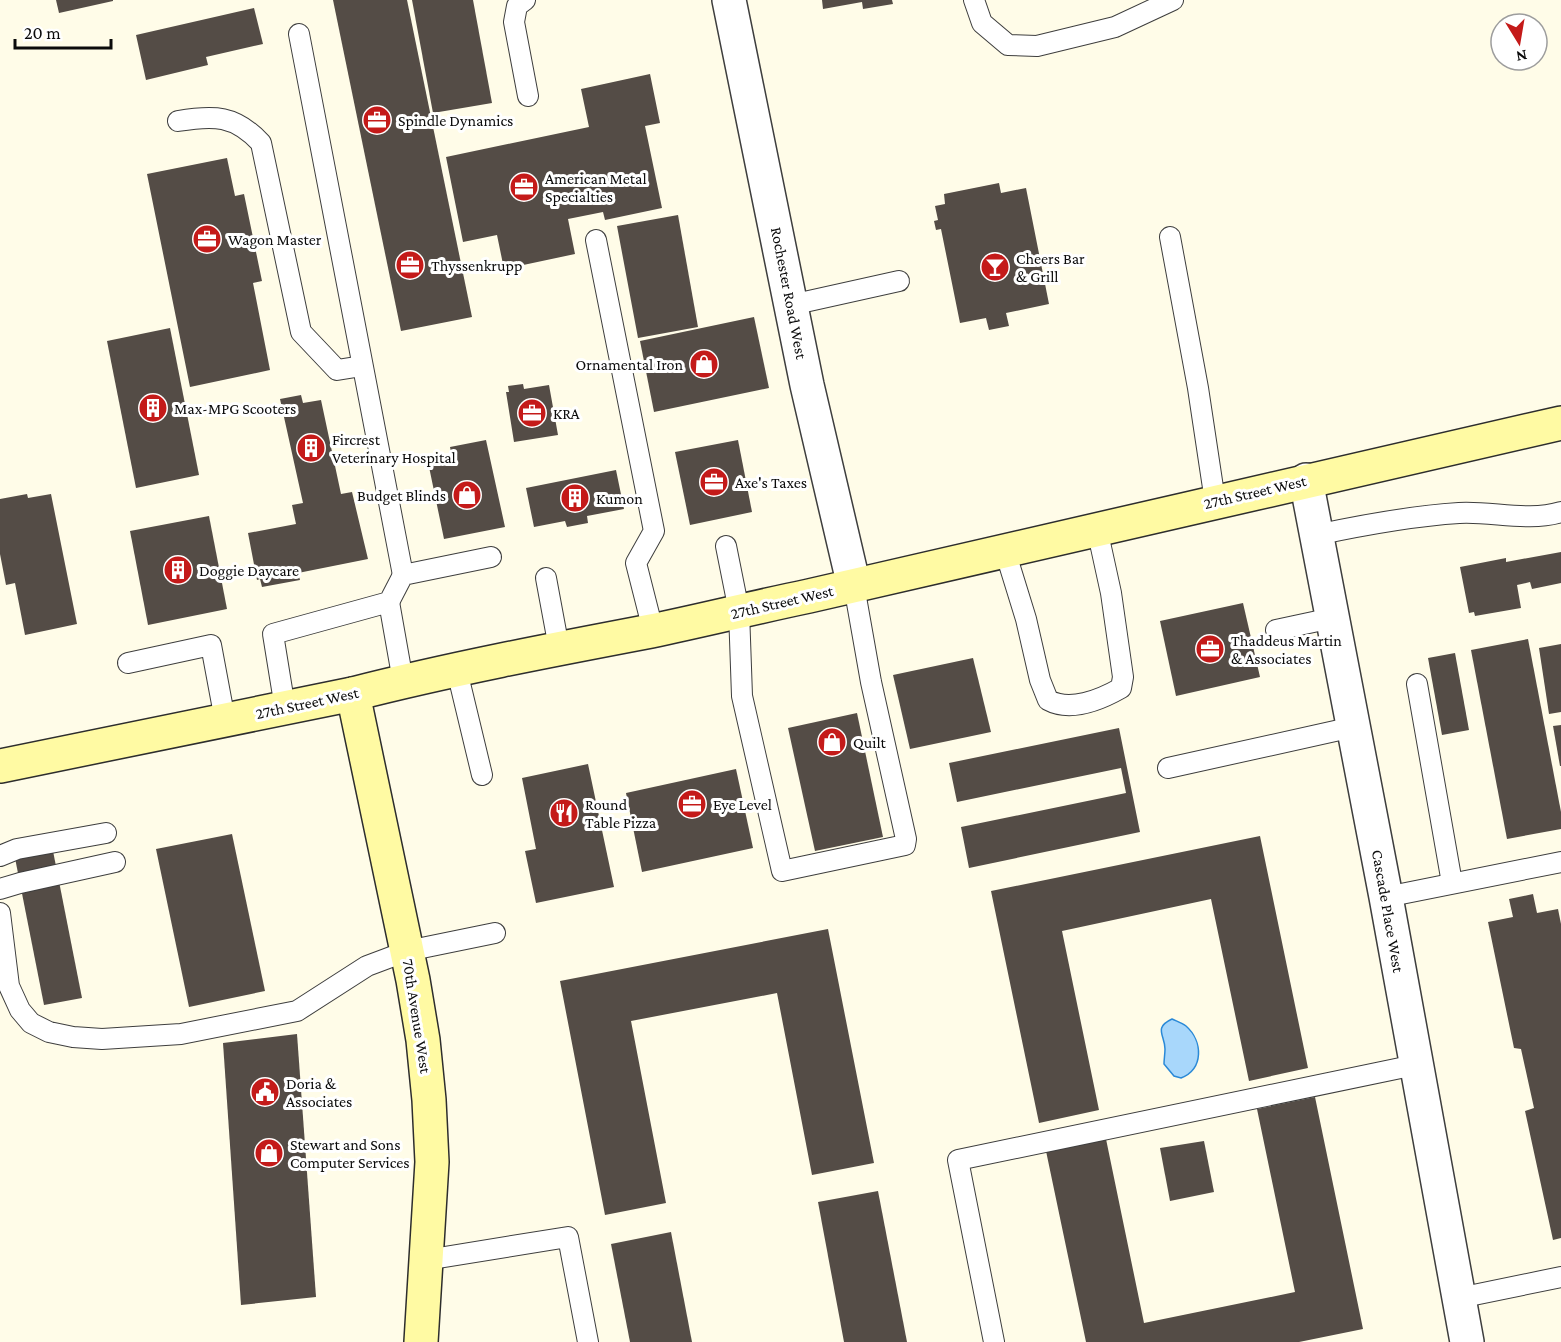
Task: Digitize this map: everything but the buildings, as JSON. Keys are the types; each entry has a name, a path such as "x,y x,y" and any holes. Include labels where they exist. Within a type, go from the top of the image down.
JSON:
{"main road":[{"name":"27th Street West","path":"0,766 653,630 1561,423"},
{"name":"70th Avenue West","path":"353,694 407,951 423,1040 432,1162 421,1342"}],"street":[{"name":"Rochester Road West","path":"729,0 807,385 855,585"},
{"name":"Cascade Place West","path":"1306,480 1386,897 1467,1342"}],"lane":[{"path":"525,0 517,6 514,22 528,96"},
{"path":"974,0 982,23 1008,45 1037,46 1115,27 1173,0"},
{"path":"299,34 403,574 389,602 403,681"},
{"path":"178,122 200,117 237,122 261,143 301,332 337,370 362,366"},
{"path":"1170,237 1198,388 1215,501"},
{"path":"596,240 654,531 636,562 653,630"},
{"path":"791,305 898,280"},
{"path":"1316,535 1369,524 1460,513 1521,516 1552,515 1561,512"},
{"path":"1005,551 1026,619 1040,680 1048,700 1059,706 1101,700 1121,688 1123,677 1110,592 1097,529"},
{"path":"726,546 739,611 742,696 782,872 905,845 906,839 871,682 855,585"},
{"path":"403,574 491,557"},
{"path":"546,578 559,648"},
{"path":"285,708 273,633 389,602"},
{"path":"1276,630 1332,618"},
{"path":"128,663 211,645 225,720"},
{"path":"457,671 482,775"},
{"path":"1417,684 1452,883"},
{"path":"1168,768 1353,727"},
{"path":"0,856 16,849 106,833"},
{"path":"0,889 115,862"},
{"path":"1386,897 1561,862"},
{"path":"0,914 9,986 20,1010 31,1023 49,1032 73,1037 102,1039 181,1034 297,1011 367,966 407,951 495,933"},
{"path":"994,1342 958,1160 1415,1065"},
{"path":"426,1260 568,1237 588,1342"},
{"path":"1459,1298 1561,1277"}],"water":[{"path":"1172,1019 1192,1032 1198,1047 1197,1062 1194,1068 1181,1078 1174,1076 1164,1064 1165,1044 1161,1029 1166,1022"}],"place":[{"name":"Spindle Dynamics","path":"377,120"},
{"name":"American Metal Specialties","path":"524,187"},
{"name":"Wagon Master","path":"207,239"},
{"name":"Thyssenkrupp","path":"410,265"},
{"name":"Cheers Bar & Grill","path":"995,267"},
{"name":"Ornamental Iron","path":"704,364"},
{"name":"Max-MPG Scooters","path":"153,408"},
{"name":"KRA","path":"532,413"},
{"name":"Fircrest Veterinary Hospital","path":"311,448"},
{"name":"Axe's Taxes","path":"714,482"},
{"name":"Budget Blinds","path":"467,495"},
{"name":"Kumon","path":"575,498"},
{"name":"Doggie Daycare","path":"178,570"},
{"name":"Thaddeus Martin & Associates","path":"1210,649"},
{"name":"Quilt","path":"832,742"},
{"name":"Eye Level","path":"692,804"},
{"name":"Round Table Pizza","path":"564,813"},
{"name":"Doria & Associates","path":"265,1092"},
{"name":"Stewart and Sons Computer Services","path":"269,1153"}]}
